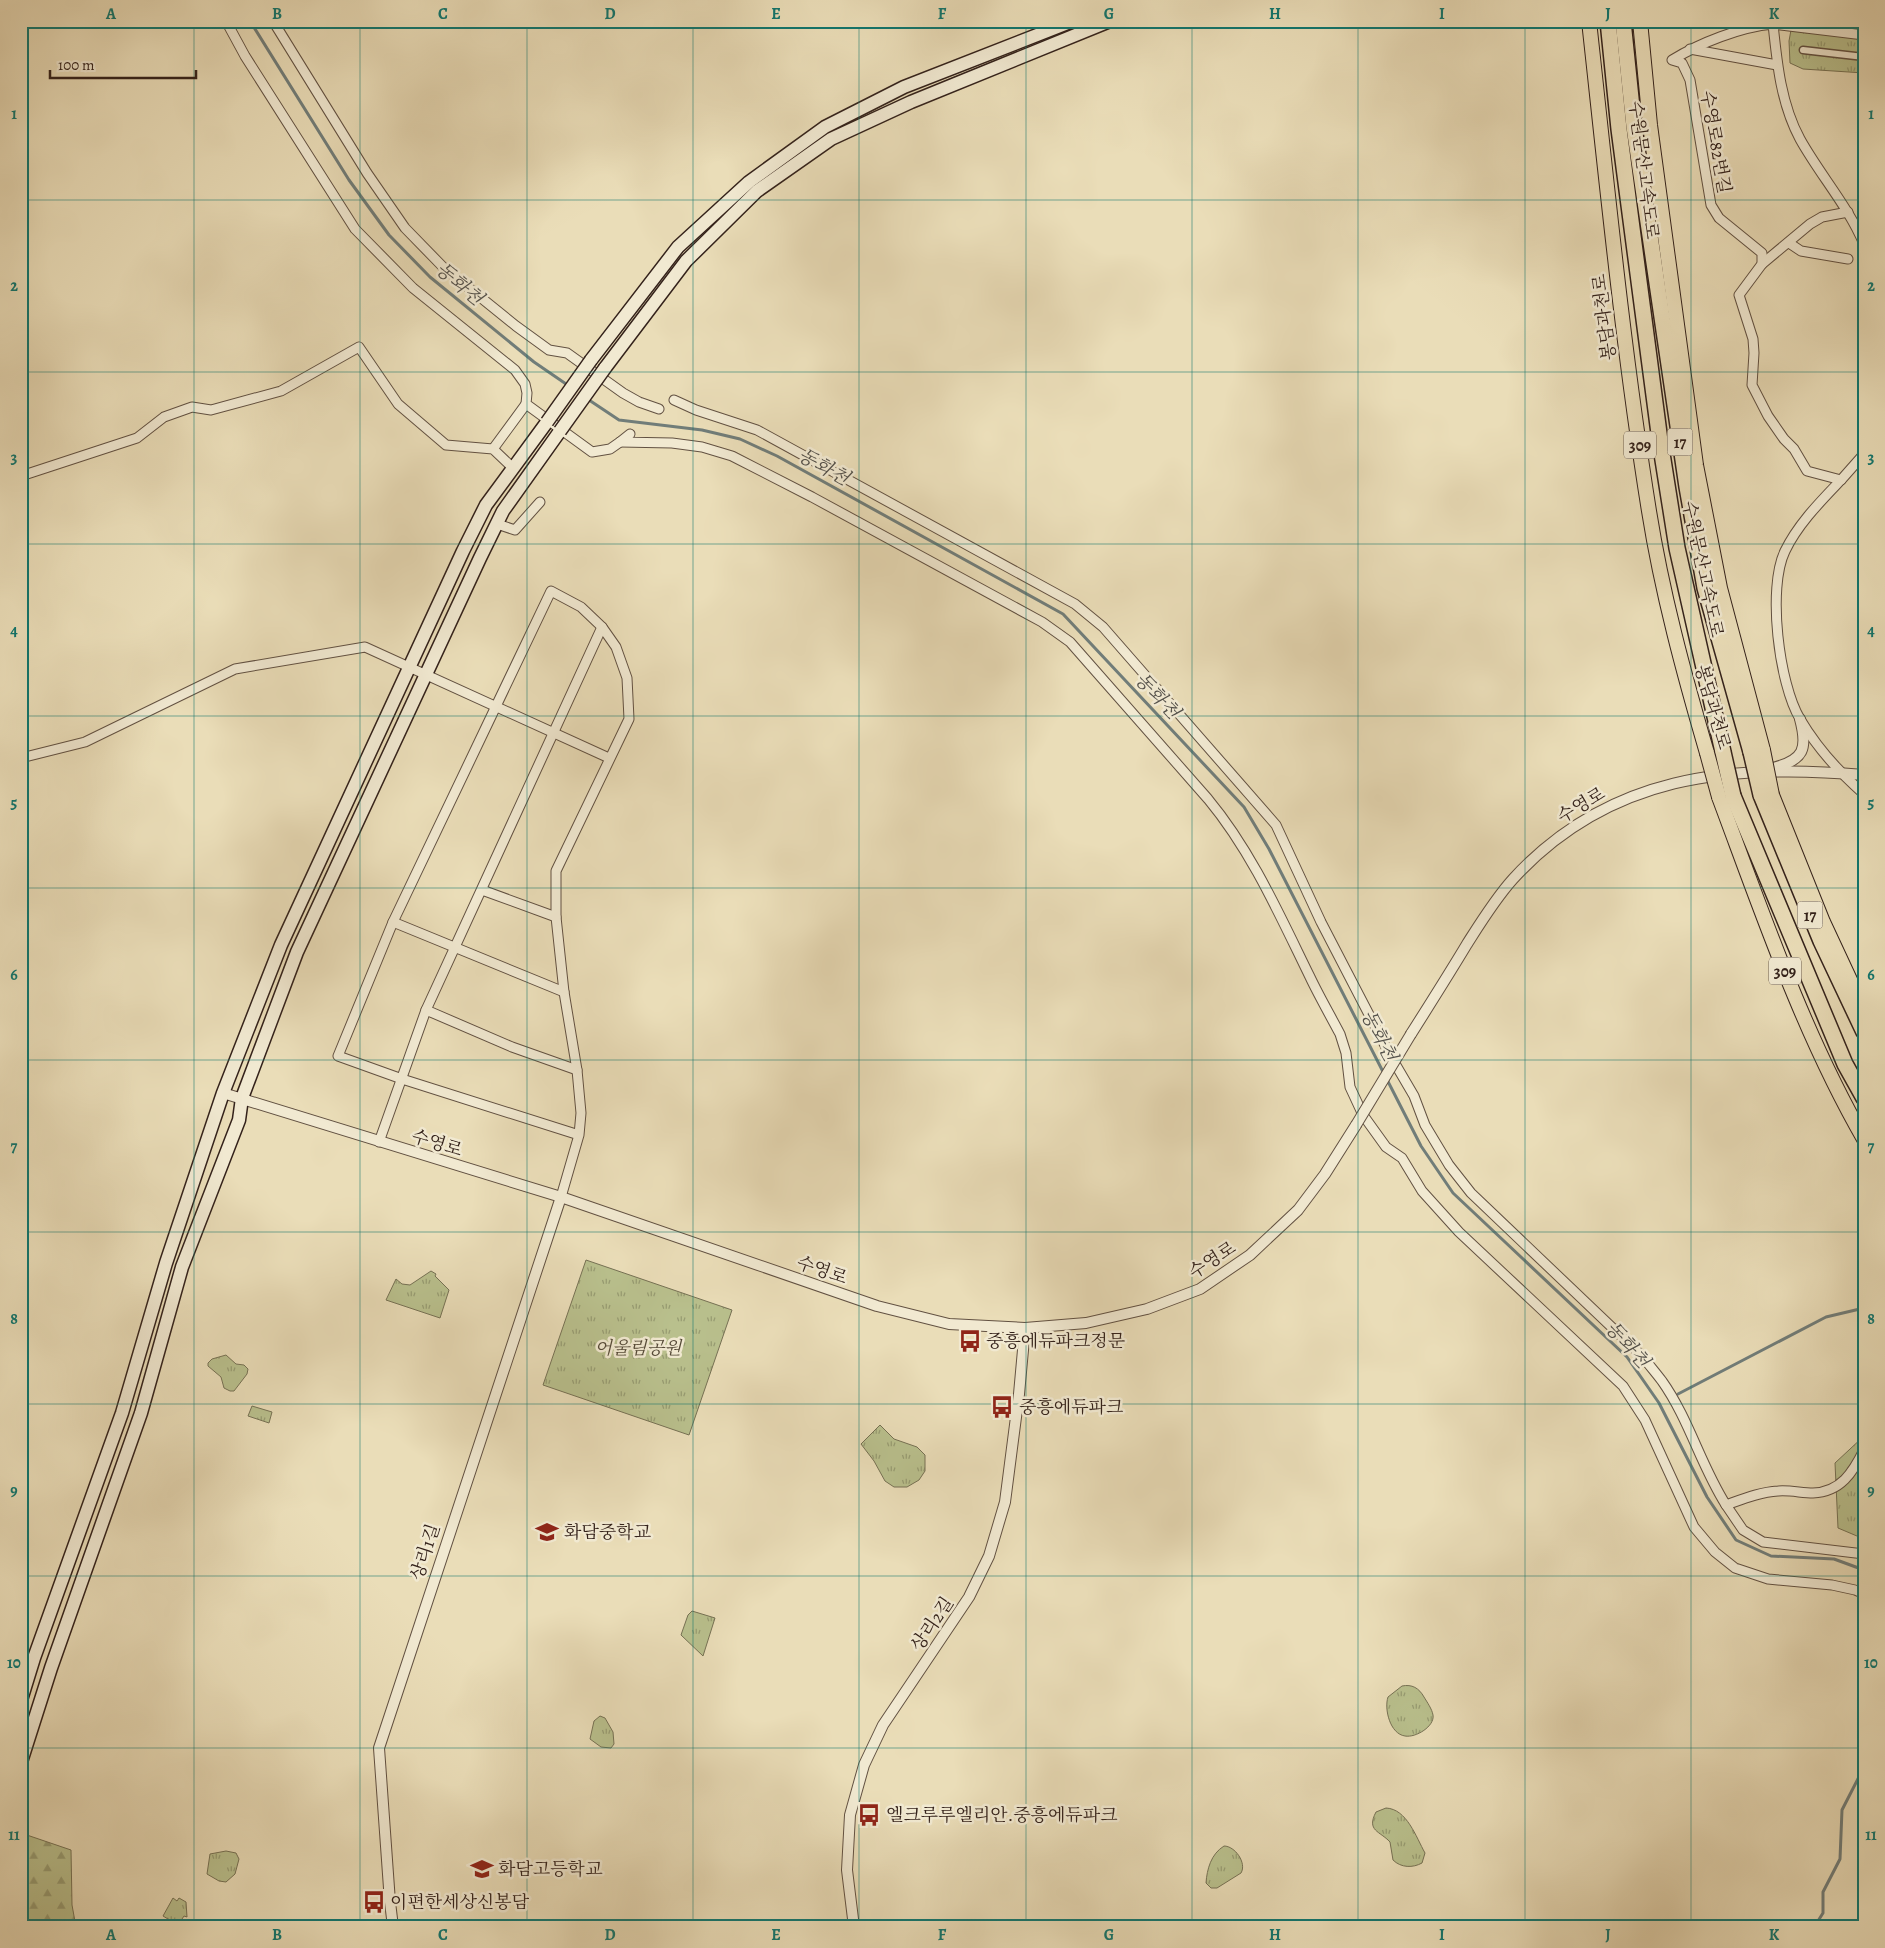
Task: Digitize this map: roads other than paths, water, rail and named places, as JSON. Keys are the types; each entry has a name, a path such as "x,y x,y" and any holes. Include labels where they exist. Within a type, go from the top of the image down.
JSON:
{"highway":[{"name":"봉담과천로","path":"1589,21 1627,353 1649,513 1679,657 1706,753 1726,796 1783,967 1844,1104 1864,1139"},
{"name":"수원문산고속도로","path":"1608,21 1705,588 1757,751 1767,795 1821,941 1864,1032"},
{"name":"수원문산고속도로","path":"1623,21 1626,128 1660,441 1677,548 1723,752 1726,796 1845,1064 1864,1098"},
{"name":"봉담과천로","path":"1640,21 1650,125 1696,465 1720,588 1757,751"},
{"path":"1767,795 1864,1010"}],"main road":[{"path":"21,1700 34,1658 122,1413 166,1263 223,1093 281,945 409,666 486,505 592,360 678,247 749,182 825,127 904,88 1073,21"},
{"path":"21,1762 51,1668 141,1413 182,1266 239,1120 242,1098 298,952 503,511 605,368 686,261 758,191 831,139 911,102 1110,21"}],"street":[{"path":"226,21 245,56 355,229 413,288 514,370 525,384 527,393 526,404 493,449"},
{"path":"273,21 405,228 442,267 549,350 568,353 623,393 639,402 659,409"},
{"path":"1772,23 1777,65 1787,108 1800,138 1848,212 1864,244"},
{"name":"수영로82번길","path":"1762,264 1762,254 1719,218 1711,205 1690,80 1682,63 1672,60 1690,49 1757,26 1772,23 1864,35"},
{"path":"1690,49 1777,65"},
{"path":"1803,50 1864,57"},
{"path":"1841,480 1807,471 1794,449 1784,439 1768,416 1752,386 1753,339 1739,295 1762,264 1810,224 1822,217 1848,212"},
{"path":"1789,243 1801,251 1848,258"},
{"path":"21,476 137,438 164,417 192,407 211,410 281,391 359,347 398,404 446,445 493,449 513,468"},
{"path":"674,400 696,410 757,430 1075,604 1103,627 1276,825 1321,922 1414,1096 1425,1126 1449,1165 1471,1193 1643,1357 1663,1382 1715,1487 1742,1530 1763,1542 1864,1554"},
{"path":"526,404 592,452 610,449 630,434"},
{"path":"620,442 672,443 702,447 732,456 812,497 1042,622 1070,642 1208,799 1242,844 1340,1034 1346,1053 1350,1087 1363,1115 1386,1147 1402,1158 1422,1191 1459,1232 1623,1386 1644,1420 1694,1527 1715,1552 1735,1568 1768,1579 1832,1585 1864,1594"},
{"path":"1864,455 1799,527 1784,552 1779,566 1777,596 1777,624 1784,672 1792,701 1800,719 1840,773 1864,794"},
{"path":"496,524 515,530 540,502"},
{"path":"561,1197 579,1135 581,1113 577,1070 564,992 556,916 556,871 629,719 627,678 616,647 602,627 581,607 551,591 393,922 338,1056 402,1079 579,1135"},
{"path":"379,1142 426,1010 602,627"},
{"path":"21,758 85,742 236,669 365,647 610,758"},
{"path":"1758,772 1784,766 1799,757 1804,743 1800,719"},
{"name":"수영로","path":"223,1093 561,1197 877,1306 949,1324 1025,1328 1086,1323 1147,1310 1200,1289 1250,1255 1298,1210 1325,1174 1487,913 1512,880 1550,843 1585,818 1624,798 1670,783 1724,774 1758,772 1864,775"},
{"path":"482,890 556,916"},
{"path":"393,922 564,992"},
{"path":"426,1010 512,1047 577,1070"},
{"name":"상리1길","path":"393,1927 378,1748 561,1197"},
{"name":"상리2길","path":"854,1927 847,1870 850,1815 864,1765 882,1725 969,1597 989,1556 1005,1502 1019,1394 1025,1328"},
{"path":"1726,1505 1752,1495 1778,1491 1814,1493 1833,1489 1852,1473 1864,1450"}],"waterway":[{"name":"동화천","path":"250,21 349,180 389,235 430,277 534,362 569,386"},
{"name":"동화천","path":"586,398 619,420 702,430 740,439 777,456 1063,614 1244,807 1269,849 1421,1146 1453,1193 1627,1357 1659,1403 1707,1497 1736,1540 1771,1556 1834,1559 1864,1570"},
{"path":"1678,1394 1826,1317 1864,1308"},
{"path":"1809,1927 1818,1921 1823,1913 1823,1892 1840,1859 1842,1810 1864,1767"}],"place":[{"name":"중흥에듀파크정문","path":"970,1341"},
{"name":"중흥에듀파크","path":"1002,1407"},
{"name":"화담중학교","path":"547,1532"},
{"name":"엘크루루엘리안.중흥에듀파크","path":"869,1815"},
{"name":"화담고등학교","path":"482,1869"},
{"name":"이편한세상신봉담","path":"374,1902"}],"park label":[{"name":"어울림공원","path":"638,1348"}]}
